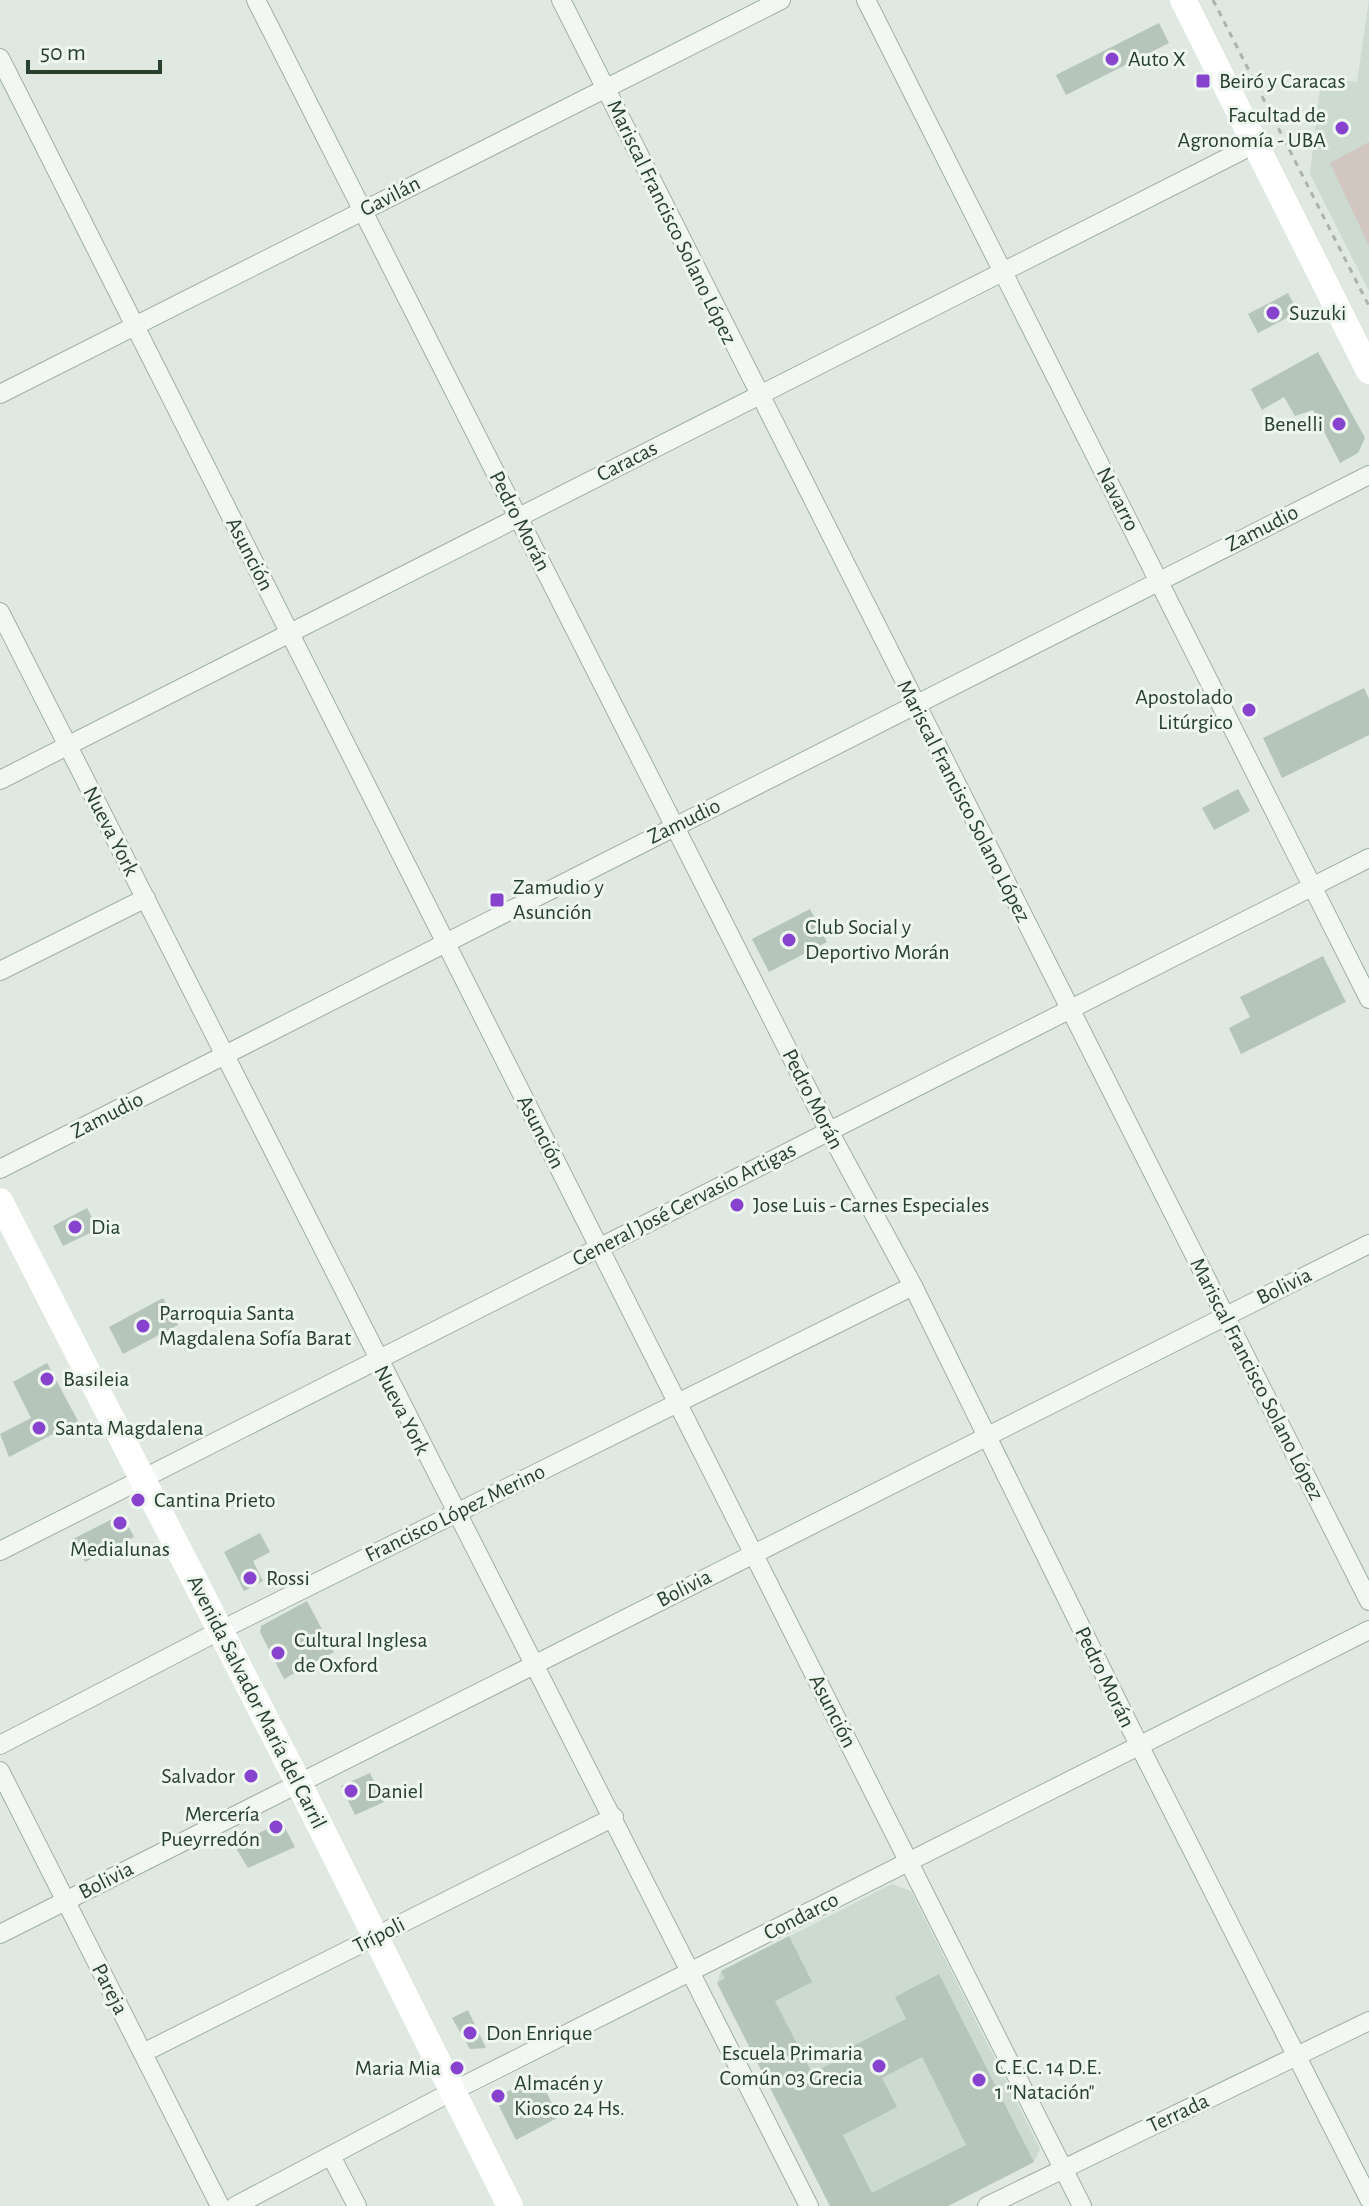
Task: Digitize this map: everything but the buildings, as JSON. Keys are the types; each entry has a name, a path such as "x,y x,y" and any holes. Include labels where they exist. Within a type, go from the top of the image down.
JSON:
{"main road":[{"path":"1183,0 1369,371"},
{"name":"Avenida Salvador María del Carril","path":"0,1201 299,1784 510,2206"}],"street":[{"name":"Pedro Morán","path":"256,0 829,1131 913,1286 1139,1745 1369,2199"},
{"name":"Mariscal Francisco Solano López","path":"561,0 1369,1601"},
{"name":"Gavilán","path":"0,394 781,0"},
{"name":"Navarro","path":"866,0 1369,999"},
{"name":"Asunción","path":"0,58 1082,2206"},
{"name":"Caracas","path":"0,780 1255,144"},
{"name":"Zamudio","path":"0,1169 1369,475"},
{"name":"Nueva York","path":"0,612 376,1359 614,1817 809,2206"},
{"name":"General José Gervasio Artigas","path":"0,1551 1069,1007 1369,858"},
{"path":"0,971 146,898"},
{"name":"Bolivia","path":"0,1934 1369,1244"},
{"name":"Francisco López Merino","path":"0,1745 219,1631 913,1286"},
{"name":"Condarco","path":"235,2206 453,2091 1369,1630"},
{"name":"Pareja","path":"0,1771 220,2206"},
{"name":"Trípoli","path":"143,2053 614,1817"},
{"name":"Terrada","path":"987,2206 1063,2167 1299,2058 1369,2021"},
{"path":"331,2156 357,2206"}],"path":[{"path":"1213,0 1369,306"}],"shaded area":[{"name":"Facultad de Agronomía - UBA","path":"1369,0 1369,291 1310,174 1321,79 1357,82"},
{"path":"1369,142 1369,246 1330,163"},
{"name":"Escuela Primaria Común 03 Grecia","path":"892,1884 911,1891 1040,2149 1034,2162 948,2206 830,2206 717,1983 721,1971"}],"place":[{"name":"Auto X","path":"1112,59"},
{"name":"Beiró y Caracas","path":"1203,81"},
{"name":"Facultad de Agronomía - UBA","path":"1342,128"},
{"name":"Suzuki","path":"1273,313"},
{"name":"Benelli","path":"1339,424"},
{"name":"Apostolado Litúrgico","path":"1249,710"},
{"name":"Zamudio y Asunción","path":"497,900"},
{"name":"Club Social y Deportivo Morán","path":"789,940"},
{"name":"Jose Luis - Carnes Especiales","path":"737,1205"},
{"name":"Dia","path":"75,1227"},
{"name":"Parroquia Santa Magdalena Sofía Barat","path":"143,1326"},
{"name":"Basileia","path":"47,1379"},
{"name":"Santa Magdalena","path":"39,1428"},
{"name":"Cantina Prieto","path":"138,1500"},
{"name":"Medialunas","path":"120,1523"},
{"name":"Rossi","path":"250,1578"},
{"name":"Cultural Inglesa de Oxford","path":"278,1653"},
{"name":"Salvador","path":"251,1776"},
{"name":"Daniel","path":"351,1791"},
{"name":"Mercería Pueyrredón","path":"276,1827"},
{"name":"Don Enrique","path":"470,2033"},
{"name":"Escuela Primaria Común 03 Grecia","path":"879,2066"},
{"name":"Maria Mia","path":"457,2068"},
{"name":"C.E.C. 14 D.E. 1 \"Natación\"","path":"979,2080"},
{"name":"Almacén y Kiosco 24 Hs.","path":"498,2096"}]}
